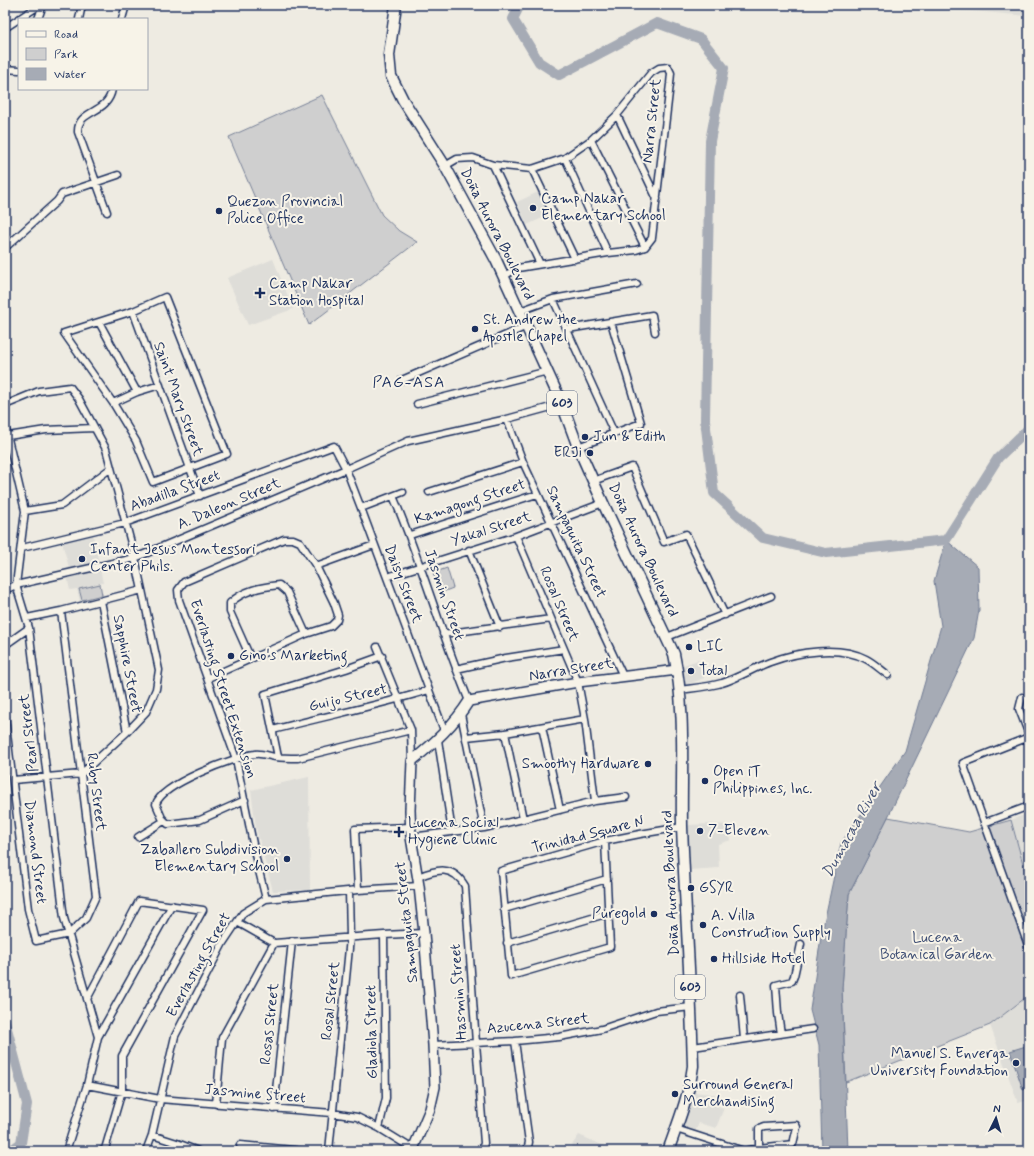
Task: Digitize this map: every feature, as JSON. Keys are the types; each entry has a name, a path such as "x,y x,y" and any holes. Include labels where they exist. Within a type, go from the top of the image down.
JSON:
{"main road":[{"name":"Doña Aurora Boulevard","path":"396,5 389,55 391,76 403,100 445,166 504,276 548,371 593,481 674,654 679,690 682,827 693,1066 691,1085 668,1151"}],"street":[{"path":"38,18 42,5"},
{"path":"21,18 42,5"},
{"path":"78,18 82,5"},
{"path":"122,18 126,5"},
{"path":"5,28 18,20"},
{"name":"Narra Street","path":"445,166 457,159 474,158 494,164 532,169 565,158 591,140 617,115 651,73 659,68 668,67 671,73 657,201 652,238 645,246"},
{"path":"5,69 18,70"},
{"path":"107,212 78,132 78,126 81,119 105,105 112,90"},
{"path":"617,115 657,201"},
{"path":"504,276 518,268 608,253 636,250 645,246 591,140"},
{"path":"565,158 608,253"},
{"path":"494,164 540,264"},
{"path":"532,169 575,259"},
{"path":"6,247 57,201 62,194 118,175"},
{"path":"520,311 553,299 637,284"},
{"path":"165,297 227,454 153,482 136,441 113,403 64,333 132,311 165,297"},
{"path":"553,299 568,329 614,433"},
{"name":"Saint Mary Street","path":"132,311 200,496"},
{"path":"568,329 652,315 655,332"},
{"path":"99,322 137,392"},
{"path":"578,446 641,422 611,322"},
{"path":"402,380 527,326"},
{"path":"417,404 548,371"},
{"path":"113,403 137,392 160,385"},
{"path":"5,405 39,391 70,387 79,399 106,449 135,558 158,670 156,690 146,712 127,732 81,774 13,780"},
{"name":"A. Daleon Street","path":"5,590 16,584 135,558 346,469 408,440 507,419 562,404"},
{"name":"Sampaguita Street","path":"507,419 537,494 552,522 623,676"},
{"name":"Pearl Street","path":"5,426 25,511 22,548 16,584 29,628 64,918 98,1037"},
{"path":"8,436 46,430 94,428"},
{"name":"Daisy Street","path":"334,446 346,469 445,733"},
{"name":"Abadilla Street","path":"22,548 125,523 334,446"},
{"path":"429,492 523,462"},
{"path":"593,481 632,467 664,542 686,534 725,615"},
{"path":"25,511 62,505 111,468"},
{"path":"361,508 403,492"},
{"name":"Kamagong Street","path":"410,535 537,494"},
{"name":"Jasmin Street","path":"393,496 410,535 456,669 469,701"},
{"name":"Yakal Street","path":"387,577 516,536 604,503"},
{"name":"Rosal Street","path":"516,536 578,682 585,719 595,801"},
{"name":"Everlasting Street Extension","path":"266,899 256,859 236,759 179,600 178,590 184,582 284,539 293,539 300,542 316,566"},
{"path":"208,678 306,634 331,626 337,620 338,614 316,566 374,545"},
{"path":"469,550 500,626"},
{"path":"251,659 230,612 230,603 236,597 251,590 264,586 279,585 287,592 306,634"},
{"path":"27,618 62,611 142,590"},
{"path":"667,638 771,596"},
{"name":"Sapphire Street","path":"101,601 127,732"},
{"name":"Ruby Street","path":"62,611 96,896 86,918 69,934"},
{"path":"444,634 551,619"},
{"path":"5,645 29,628"},
{"name":"Sampaguita Street","path":"377,648 382,656 411,730 411,827 424,934 433,1045 434,1087 433,1099 414,1150"},
{"path":"456,669 506,658 564,649"},
{"path":"679,690 707,687 771,662 794,656 825,651 853,654 866,659 888,675"},
{"path":"278,758 265,694 346,669 382,656"},
{"name":"Narra Street","path":"469,701 578,682 677,670"},
{"name":"Guijo Street","path":"273,730 399,699 429,690"},
{"path":"1022,697 1020,709 1029,736 963,763 1029,948"},
{"path":"412,761 445,733 461,714 469,701"},
{"path":"461,714 484,828"},
{"name":"Diamond Street","path":"5,717 28,909 36,941 69,934"},
{"path":"466,737 505,733 585,719"},
{"path":"542,727 560,810"},
{"path":"245,800 200,820 168,824 164,820 156,804 157,799 183,780 236,759 257,754 278,758 298,758 411,730"},
{"path":"505,733 523,819"},
{"path":"438,740 452,832"},
{"path":"412,837 484,828 595,801 626,797"},
{"path":"984,823 1029,806"},
{"path":"138,837 164,820"},
{"path":"358,890 355,829 411,827"},
{"name":"Trinidad Square N","path":"504,909 501,871 605,841 682,827"},
{"path":"605,841 609,913 610,947 511,976 504,909 607,879"},
{"name":"Hasmin Street","path":"418,882 430,872 452,872 461,878 465,886 484,1143 482,1151"},
{"name":"Everlasting Street","path":"146,1151 152,1135 175,1036 223,943 243,913 266,899 358,890 418,882"},
{"name":"Rosal Street","path":"329,1151 350,938 349,891"},
{"path":"87,999 138,902 203,910 122,1056 122,1091 104,1149 101,1151"},
{"path":"66,1151 87,1085 98,1037 172,905"},
{"path":"507,944 609,913"},
{"path":"236,922 274,943 384,935 424,934"},
{"name":"Gladiola Street","path":"379,1128 386,1098 384,935"},
{"name":"Rosas Street","path":"274,1109 292,941"},
{"path":"216,1104 222,1038 274,943"},
{"path":"781,1034 776,984 792,981 801,944"},
{"path":"740,995 744,1039"},
{"name":"Azucena Street","path":"433,1045 476,1044 559,1037 602,1030 656,1011 691,1007"},
{"path":"693,1047 813,1028"},
{"path":"515,1041 529,1142 527,1151"},
{"name":"Jasmine Street","path":"87,1085 160,1098 332,1113 358,1117 414,1150"},
{"path":"676,1129 744,1151 793,1144 797,1127 796,1125 764,1128 759,1130 759,1148"},
{"path":"152,1135 198,1151"},
{"path":"240,1144 304,1151"}],"shaded area":[{"path":"950,5 1029,5 1029,16 950,9"},
{"name":"Camp Nakar Elementary School","path":"538,192 549,215 527,225 517,202"},
{"name":"Camp Nakar Station Hospital","path":"273,259 293,309 248,325 227,278"},
{"name":"Infant Jesus Montessori Center Phils.","path":"93,535 103,583 100,583 103,596 80,602 77,589 70,590 67,577 71,575 62,542"},
{"path":"698,660 704,678 684,686 681,666"},
{"name":"Zaballero Subdivision Elementary School","path":"309,777 310,890 273,891 256,828 251,790"},
{"path":"1029,813 1029,886 1011,820"},
{"path":"687,825 727,825 731,840 718,844 719,868 689,870"},
{"name":"Manuel S. Enverga University Foundation","path":"1029,995 1029,1100 1018,1103 990,1025"},
{"path":"694,1092 719,1095 715,1105 724,1108 716,1128 699,1123 695,1132 681,1127"},
{"path":"579,1135 616,1151 568,1151"}],"green space":[{"path":"322,95 382,215 399,231 417,242 309,325 229,137"},
{"path":"447,568 453,588 440,593 433,573"},
{"path":"100,584 102,595 82,600 79,589"},
{"name":"Lucena Botanical Garden","path":"888,817 969,832 1011,820 1029,886 1029,995 990,1025 846,1082 842,988 849,894"}],"water":[{"name":"Dumacaa River","path":"946,540 978,567 979,610 974,638 888,817 849,894 842,988 848,1151 822,1151 819,1045 810,1010 821,937 841,843 905,751 941,626 934,581"},
{"path":"1029,1045 1029,1088 1023,1090 1010,1051"}],"waterway":[{"path":"520,5 513,19 539,62 559,75 657,23 701,39 724,68 710,141 705,420 714,493 763,538 826,553 946,540"},
{"path":"946,540 998,458 1029,428"},
{"path":"5,1021 27,1104 21,1143 10,1151"}],"place":[{"name":"Camp Nakar Elementary School","path":"533,208"},
{"name":"Quezon Provincial Police Office","path":"219,211"},
{"name":"Camp Nakar Station Hospital","path":"260,293"},
{"name":"St. Andrew the Apostle Chapel","path":"475,329"},
{"name":"Jun & Edith","path":"585,437"},
{"name":"ERJi","path":"590,453"},
{"name":"Infant Jesus Montessori Center Phils.","path":"82,559"},
{"name":"LIC","path":"689,647"},
{"name":"Gino's Marketing","path":"231,656"},
{"name":"Total","path":"691,671"},
{"name":"Smoothy Hardware","path":"648,764"},
{"name":"Open iT Philippines, Inc.","path":"705,781"},
{"name":"7-Eleven","path":"700,831"},
{"name":"Lucena Social Hygiene Clinic","path":"399,832"},
{"name":"Zaballero Subdivision Elementary School","path":"287,859"},
{"name":"GSYR","path":"691,888"},
{"name":"Puregold","path":"654,914"},
{"name":"A. Villa Construction Supply","path":"703,925"},
{"name":"Hillside Hotel","path":"714,959"},
{"name":"Manuel S. Enverga University Foundation","path":"1016,1063"},
{"name":"Surround General Merchandising","path":"675,1094"}],"district":[{"name":"PAG-ASA","path":"409,382"}]}
